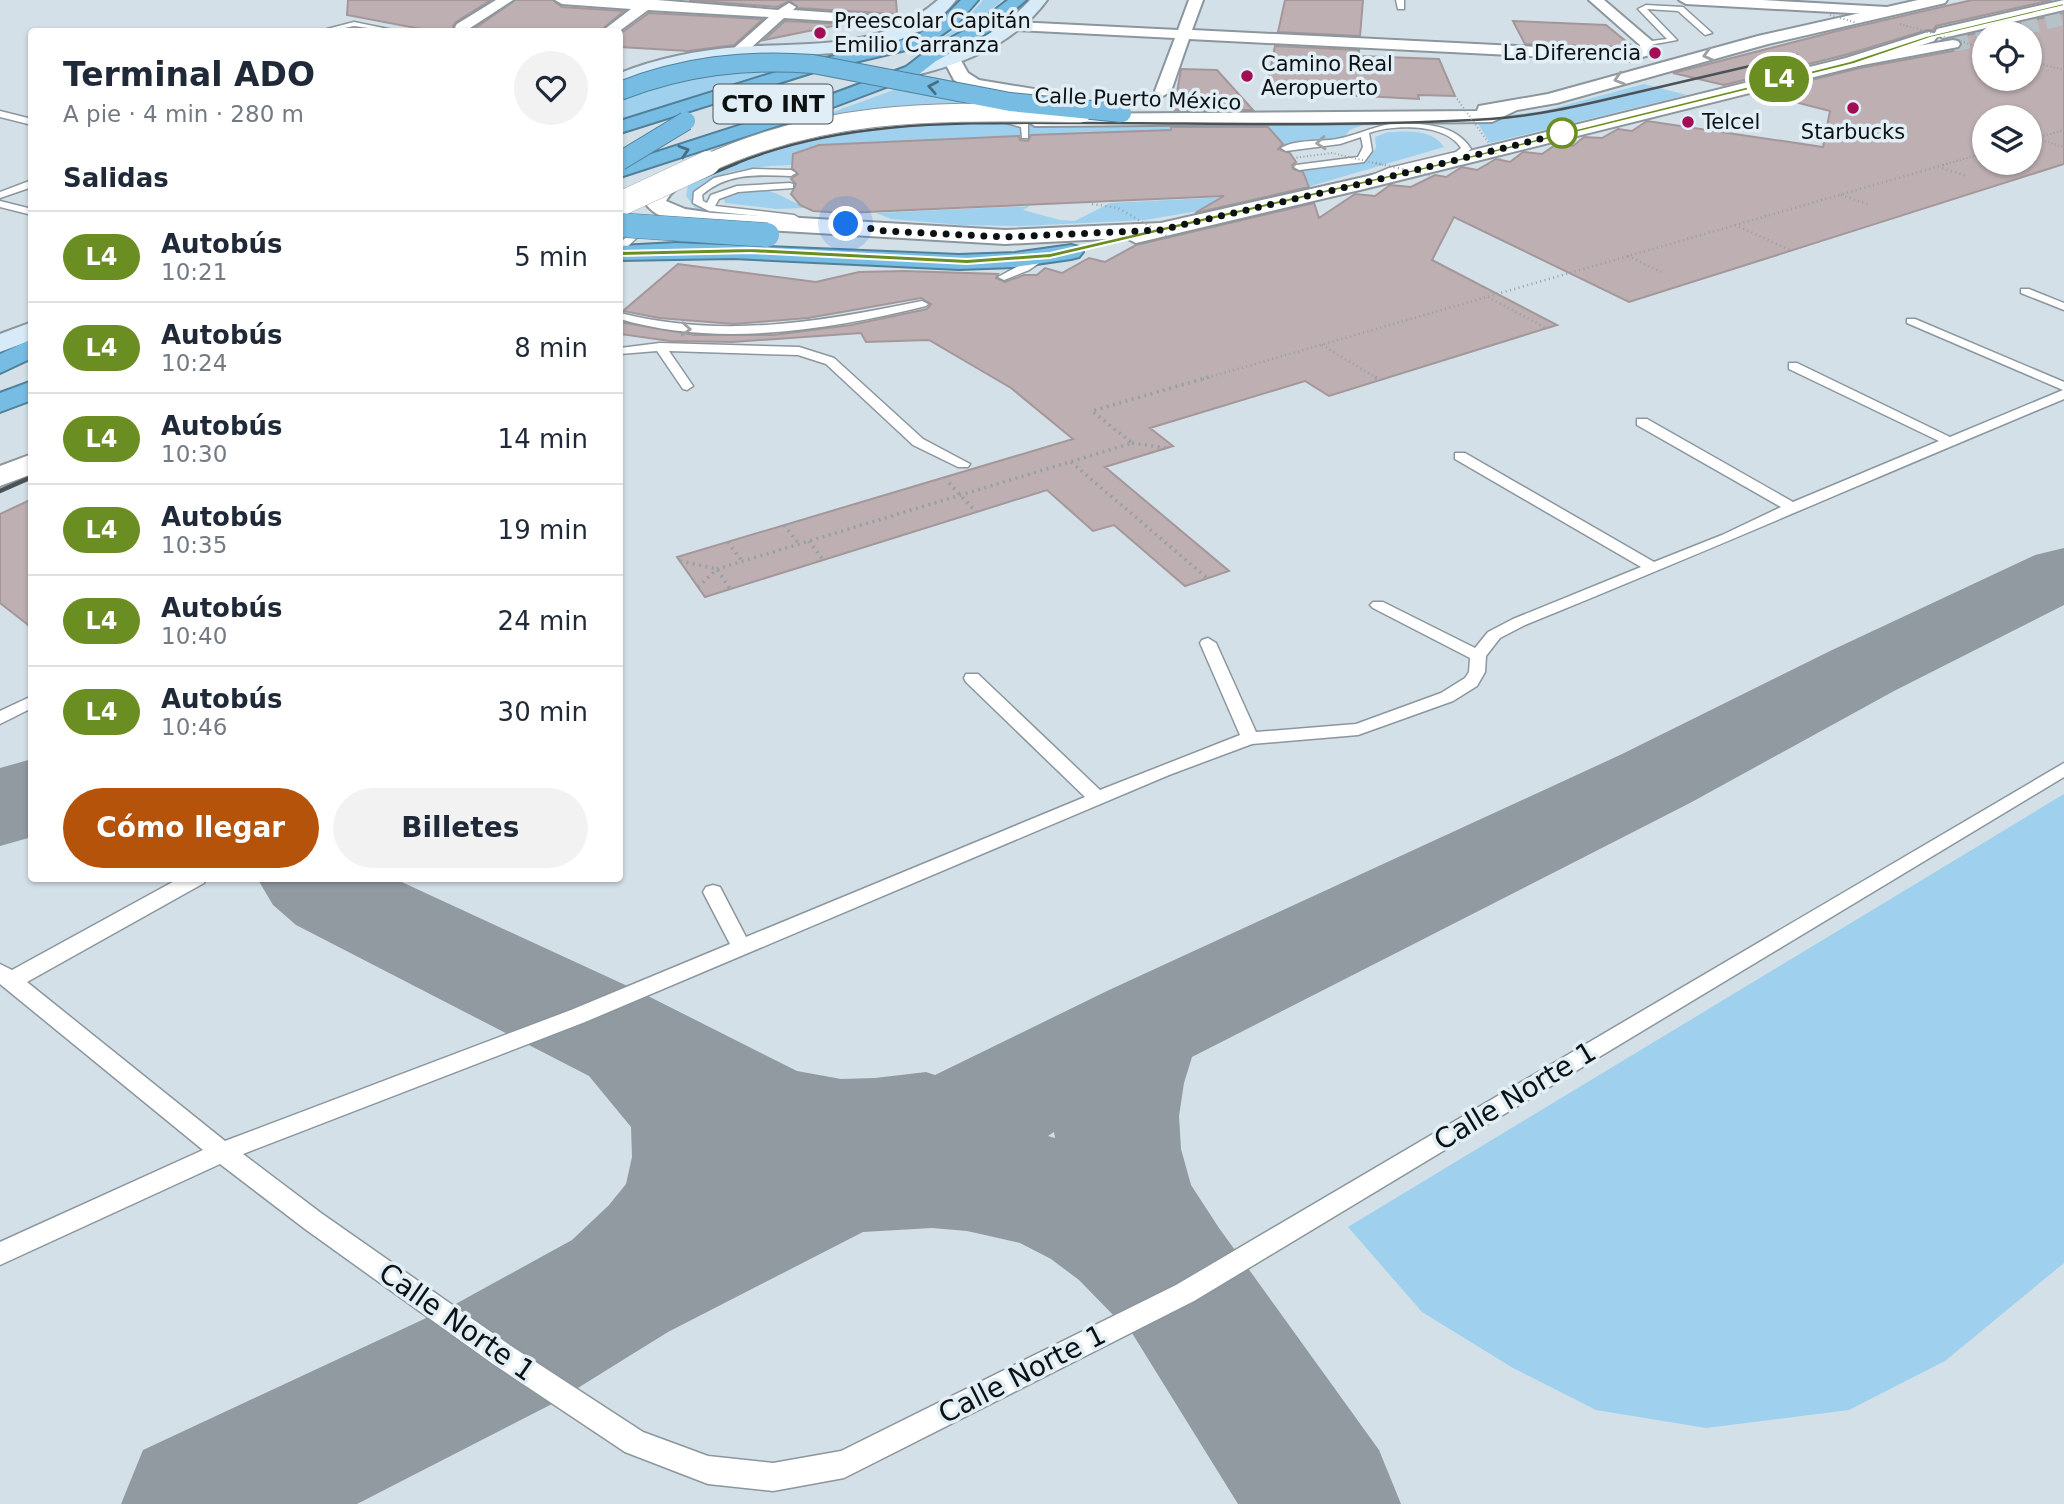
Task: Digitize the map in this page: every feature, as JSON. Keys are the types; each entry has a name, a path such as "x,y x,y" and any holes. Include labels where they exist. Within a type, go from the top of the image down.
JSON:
{"highway":[{"name":"CTO INT","path":"623,153 849,78 922,32 951,20 970,0"},
{"name":"CTO INT","path":"623,171 810,110 912,71 930,57 992,22 1018,0"},
{"path":"623,160 686,121 743,95 922,32"},
{"path":"623,126 811,67 842,61"},
{"path":"623,90 660,75 700,66 736,62 788,62 813,64 1010,102 1122,113"},
{"path":"623,225 943,261 1041,257 1071,252"},
{"path":"623,253 768,243 1071,252"},
{"path":"0,365 28,349"},
{"path":"0,370 28,359"},
{"path":"0,404 28,391"},
{"path":"0,414 28,404"}],"main road":[{"name":"CTO INT","path":"623,78 668,64 738,52 862,43 922,32 948,0"},
{"name":"CTO INT","path":"912,71 956,68 1014,26 1039,0"},
{"path":"0,344 28,332"}],"street":[{"path":"462,27 506,0"},
{"path":"562,0 648,3 922,32"},
{"path":"738,52 796,0"},
{"path":"1163,91 1196,0"},
{"path":"1014,26 1598,55 1641,54 1647,51 1647,45 1596,0"},
{"path":"1686,0 1896,6"},
{"path":"1166,234 1005,237 713,220 688,217 663,209 655,201 669,181 713,162 828,131 880,124 1006,120 1387,123 1492,116 1510,107 1587,89 1764,40 1896,6 1939,0"},
{"path":"614,28 648,3"},
{"path":"1764,40 1812,40 1843,51 1941,38 2064,5"},
{"path":"1071,252 1166,234 1815,71 1843,51 1941,38"},
{"path":"956,68 974,97 1006,120"},
{"name":"Calle Puerto México","path":"956,68 984,88 1029,96 1147,103 1443,103 1486,100 1535,90 1587,89"},
{"path":"1651,70 1656,82 1666,87 1690,90 1754,76 1784,78"},
{"path":"623,203 754,145 798,130 906,114 1122,113 1456,104 1510,107"},
{"path":"0,477 28,465"}],"lane":[{"path":"1647,45 1673,40 1642,9 1646,7 1680,9 1708,33"},
{"path":"336,28 354,24 374,28"},
{"path":"0,114 28,121"},
{"path":"1006,120 1025,126 1025,136"},
{"path":"1286,148 1339,141 1387,123 1439,130 1461,140 1466,149 1459,154 1392,170 1364,183"},
{"path":"1299,167 1361,160 1366,155 1368,146 1364,133"},
{"path":"791,173 752,172 707,183 697,194 698,203 709,208 885,231"},
{"path":"0,195 28,184"},
{"path":"709,208 715,197 737,189 790,186"},
{"path":"0,204 28,211"},
{"path":"623,245 663,209"},
{"path":"1004,277 1041,257"},
{"path":"2025,292 2064,307"},
{"path":"623,317 635,322 687,329 784,326 849,319 922,304"},
{"path":"784,326 808,310"},
{"path":"1911,321 2064,387"},
{"path":"623,351 660,347 799,351 816,355 830,361 918,442 963,464"},
{"path":"660,347 687,386"},
{"path":"1793,366 1948,441"},
{"path":"0,1254 222,1152 578,1016 1096,797 1250,738 1358,729 1447,697 1471,682 1477,673 1478,656 1494,635 1519,622 1727,538 1792,507 2064,394"},
{"path":"1642,422 1792,507"},
{"path":"1460,456 1651,567"},
{"path":"1378,605 1478,656"},
{"path":"1208,643 1250,738"},
{"path":"972,678 1096,797"},
{"path":"0,718 28,703"},
{"name":"Calle Norte 1","path":"5,976 222,1152 313,1221 502,1355 635,1442 708,1470 773,1477 844,1464 1185,1293 2064,769"},
{"path":"5,976 189,882"},
{"path":"713,892 742,948"}],"path":[{"path":"1830,15 1857,23"},
{"path":"1900,24 1972,45"},
{"path":"2042,64 2064,70"},
{"path":"1456,104 1501,160"},
{"path":"2042,136 2064,130"},
{"path":"2042,140 2064,147"},
{"path":"1293,158 1332,153 1433,176"},
{"path":"1132,443 1092,411 1972,156"},
{"path":"1938,166 1967,176"},
{"path":"1841,194 1870,205"},
{"path":"1092,204 1118,208 1166,234"},
{"path":"1735,225 1792,250"},
{"path":"1628,256 1661,272"},
{"path":"1488,297 1545,328"},
{"path":"1322,345 1380,380"},
{"path":"698,587 717,569 1132,443 1167,448"},
{"path":"1070,462 1208,578"},
{"path":"944,477 976,512"},
{"path":"784,525 799,544"},
{"path":"808,541 822,560"},
{"path":"728,542 742,561"},
{"path":"680,561 717,569 730,589"}],"shaded area":[{"path":"983,0 1003,0 966,30 908,59 959,27"},
{"path":"795,68 623,118 623,98 676,77"},
{"path":"1644,84 1687,95 1490,143 1475,119 1543,111"},
{"path":"902,87 1022,108 808,121"},
{"path":"959,122 1370,122 1350,130 1343,138 1285,146 1271,134 1226,128 819,145 798,153 792,165 737,170 709,179 693,196 701,207 710,211 696,209 686,196 688,186 712,170 778,146 856,131"},
{"path":"1388,132 1426,134 1444,147 1263,200 1145,220 1022,226 961,225 891,219 876,213 1030,206 1023,210 1060,220 1075,221 1110,203 1267,195 1309,184 1301,170 1343,166 1364,160 1376,147 1375,137"},
{"path":"748,189 771,192 805,208 776,209 725,203 724,199"},
{"path":"2064,794 2064,1263 1945,1361 1849,1410 1706,1428 1596,1410 1513,1368 1422,1312 1348,1227"}],"building":[{"path":"348,0 491,0 456,22 454,28 416,28 347,15"},
{"path":"515,0 553,0 562,7 624,11 604,28 476,28"},
{"path":"689,0 896,0 897,14 798,8 790,1 777,7"},
{"path":"1285,0 1363,0 1360,36 1278,32"},
{"path":"1972,0 2052,0 1936,26 1933,30 1845,55 1724,85 1673,73 1837,31"},
{"path":"649,13 763,19 734,45 688,51 623,47 623,32"},
{"path":"2064,13 2064,164 2042,171 2042,105 1972,105 1972,175 2029,175 1629,302 1454,217 1432,260 1557,325 1329,396 1305,381 1150,428 1173,446 1105,467 1229,571 1185,586 1114,525 1093,531 1047,490 705,597 677,557 1073,439 1011,388 929,340 866,342 861,333 732,342 670,341 623,334 623,323 695,335 773,335 851,325 927,309 931,304 921,298 808,318 734,324 659,318 623,311 678,264 816,282 859,272 904,271 998,274 996,278 1005,282 1024,275 1037,275 1045,268 1062,273 1089,258 1105,262 1136,245 1314,203 1319,218 1355,194 1375,196 1390,185 1411,187 1435,175 1446,177 1462,167 1477,170 1496,159 1510,162 1523,152 1542,154 1558,143 1573,146 1584,137 1602,138 1618,129 1632,131 1647,121 1823,147 1830,111 1759,93 1860,68 1958,50 1962,43 1955,38 1972,34 1972,91 2042,91 2042,21 2029,21"},
{"path":"785,21 843,24 764,40"},
{"path":"1513,21 1606,25 1633,47 1525,44"},
{"name":"Camino Real Aeropuerto","path":"1275,46 1359,50 1359,56 1439,59 1455,96 1418,95 1419,99 1266,91"},
{"path":"1181,69 1217,70 1253,110 1174,110"},
{"path":"1171,127 1268,127 1283,144 1278,149 1290,153 1296,162 1292,165 1293,169 1303,172 1309,187 1195,213 1224,196 844,213 813,211 800,205 791,194 796,184 791,179 798,174 792,168 793,154 819,145 1019,136 1020,140 1028,141 1031,135 1171,130"},
{"path":"28,501 28,625 0,603 0,514"}],"taxiway":[{"path":"1149,1025 1655,779 1862,671 2064,573"},
{"path":"0,811 28,795"},
{"path":"315,882 334,897 592,1022 728,1096 769,1115 807,1128 841,1133 875,1133 926,1126"},
{"path":"620,1286 976,1114 1149,1025"},
{"path":"1149,1025 1128,1067 1117,1116 1118,1149 1132,1201 1156,1250 1325,1504"},
{"path":"620,1286 656,1249 673,1225 689,1186 696,1142 689,1116 678,1096 664,1077 632,1044"},
{"path":"863,1175 932,1171 967,1174 1034,1189 1097,1217 1132,1241 1168,1277"},
{"path":"197,1504 502,1355 620,1286"}],"tunnel":[{"path":"2042,22 2064,17"},
{"path":"1953,44 1972,40"}],"railway":[{"path":"734,164 774,150 818,139 906,126 995,123 1338,124 1508,117 1581,105 1797,55"},
{"path":"623,211 734,164"},
{"path":"0,491 28,479"}],"bus line":[{"name":"L4","path":"623,253 681,250 770,251 967,262 1010,261 1050,256 1427,168 1852,62 1928,37 2064,5"}],"place":[{"name":"Preescolar Capitán Emilio Carranza","path":"820,33"},
{"name":"La Diferencia","path":"1655,53"},
{"name":"Camino Real Aeropuerto","path":"1247,76"},
{"name":"Starbucks","path":"1853,108"},
{"name":"Telcel","path":"1688,122"}],"route":[{"path":"846,224 885,231 1005,237 1160,230 1364,183 1562,133"}]}
